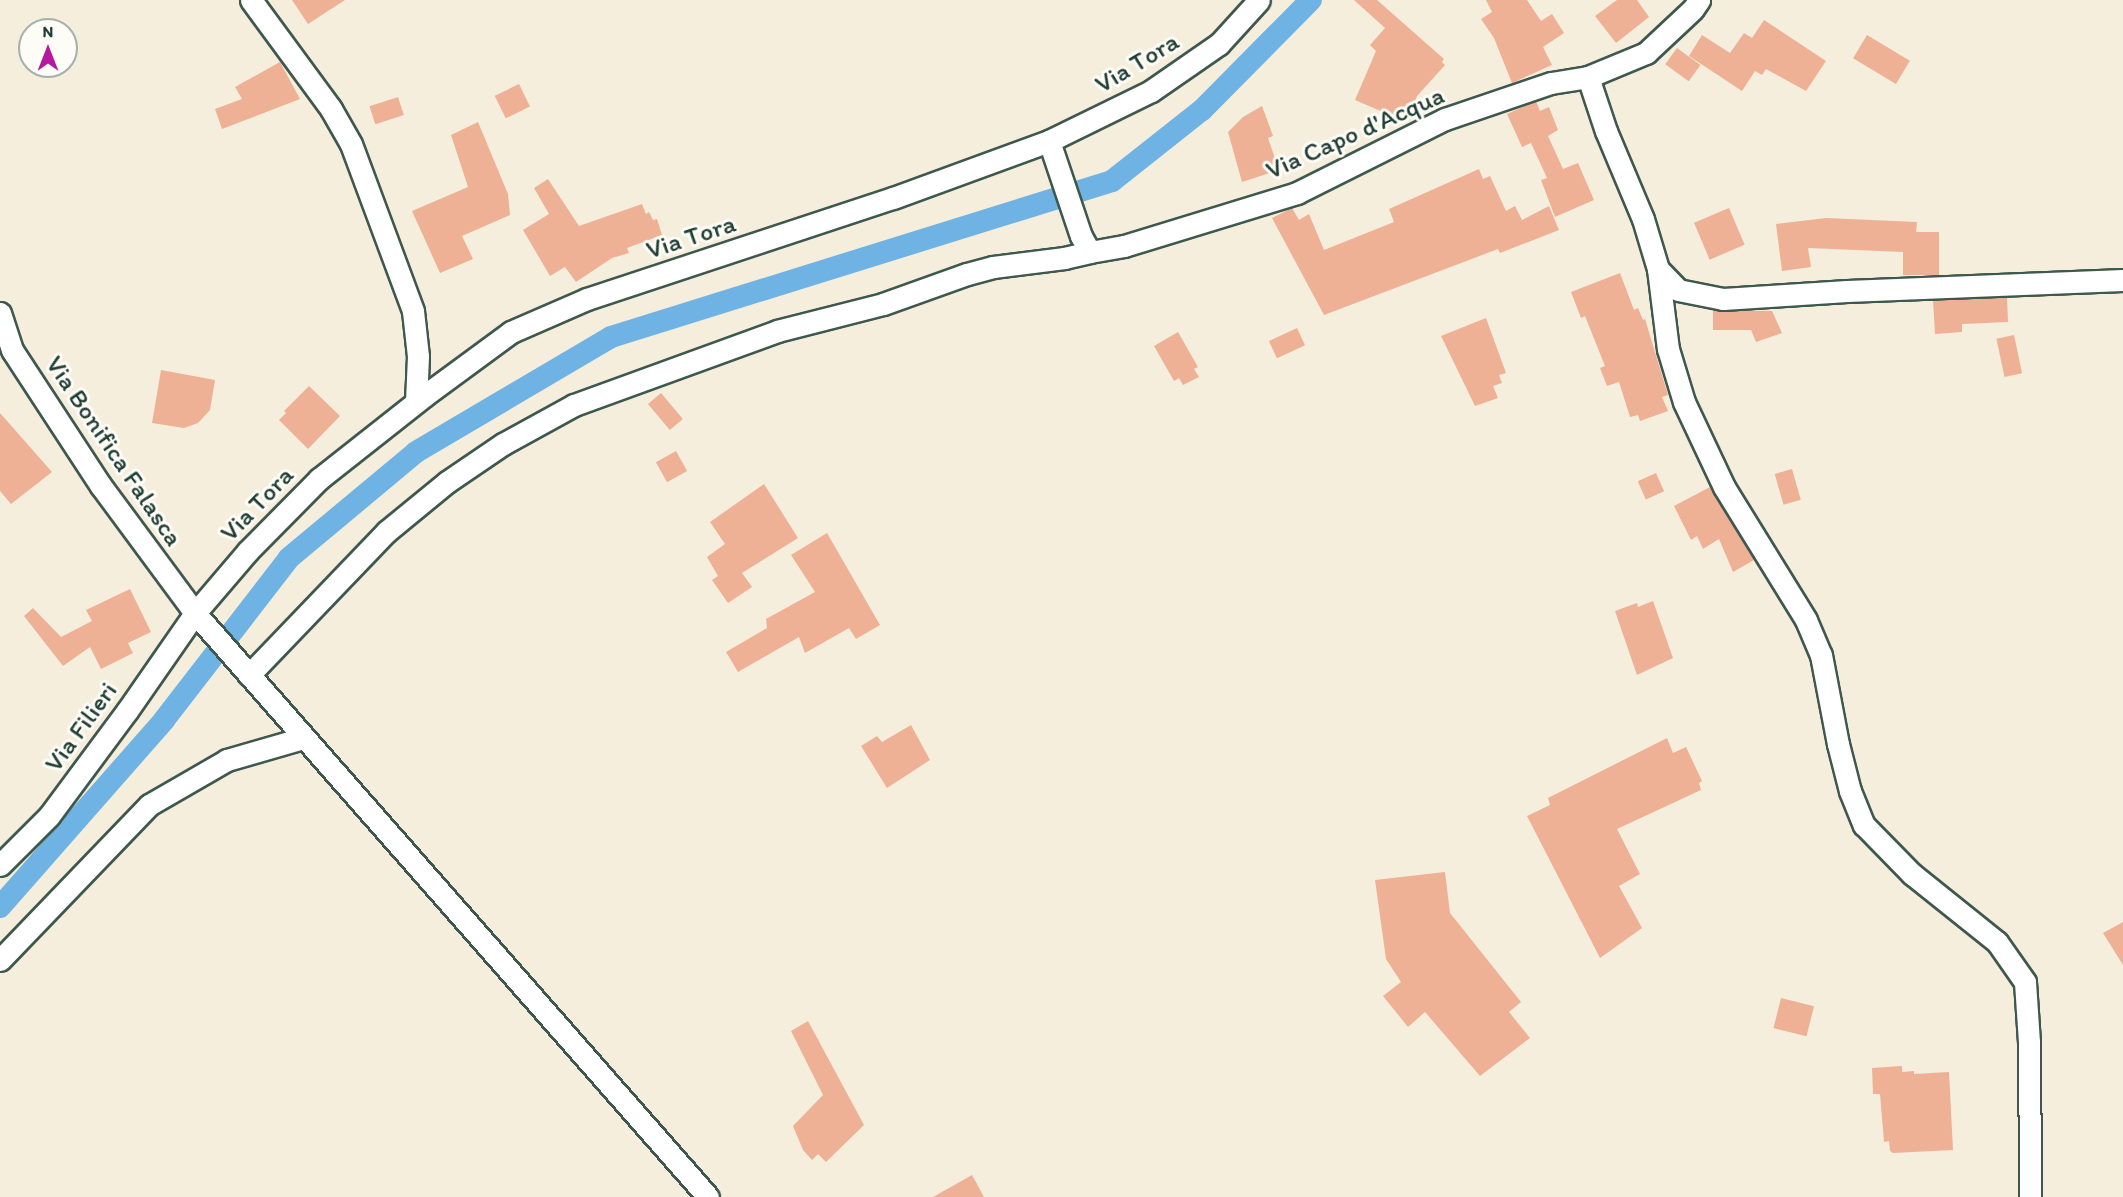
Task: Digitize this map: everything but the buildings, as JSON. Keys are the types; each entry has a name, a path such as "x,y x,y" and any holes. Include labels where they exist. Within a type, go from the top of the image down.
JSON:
{"street":[{"path":"250,0 331,109 351,144 413,311 418,356 416,402"},
{"name":"Via Tora","path":"202,621 248,551 319,478 511,332 587,299 1051,146 1151,91 1219,44 1259,0"},
{"name":"Via Capo d'Acqua","path":"244,670 386,532 503,444 574,405 777,331 883,304 967,274 993,267 1064,258 1085,244 1124,246 1297,193 1445,119 1551,83 1588,77 1646,53 1693,9 1699,0"},
{"path":"1588,77 1606,131 1643,219 1658,269 1668,349 1684,402 1724,487 1806,620 1818,646 1850,790 1864,825 1912,874 1997,942 2025,982 2029,1042 2030,1197"},
{"path":"1051,146 1085,244"},
{"path":"1658,269 1678,290 1723,299 1895,288 2123,280"},
{"name":"Via Bonifica Falasca","path":"0,313 12,350 101,486 202,621 708,1197"},
{"name":"Via Filieri","path":"0,865 48,816 127,711 202,621"},
{"path":"0,960 149,805 227,760 303,738"}],"waterway":[{"path":"0,907 164,720 289,558 416,452 611,337 1112,181 1202,110 1311,0"}]}
